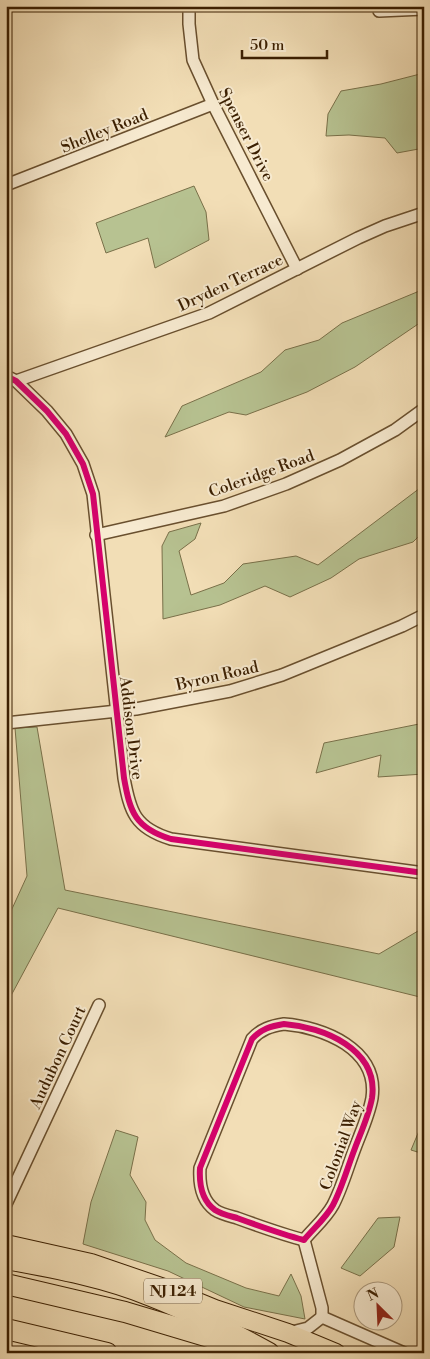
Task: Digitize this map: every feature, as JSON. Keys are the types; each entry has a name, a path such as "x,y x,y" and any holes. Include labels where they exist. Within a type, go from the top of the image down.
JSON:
{"highway":[{"path":"6,1259 77,1273 150,1295 217,1324 269,1353"},
{"path":"6,1284 125,1312 215,1338 258,1353"},
{"path":"6,1330 107,1353"}],"main road":[{"name":"NJ 124","path":"6,1244 91,1263 164,1288 215,1309 288,1333 336,1353"}],"street":[{"name":"Spenser Drive","path":"190,6 189,24 194,60 213,104 297,269"},
{"path":"379,11 424,9"},
{"name":"Shelley Road","path":"6,186 213,104"},
{"name":"Dryden Terrace","path":"11,378 209,313 376,230 424,213"},
{"name":"Addison Drive","path":"11,378 47,411 66,434 83,464 93,494 116,711 128,802 136,817 154,834 170,839 424,873"},
{"name":"Coleridge Road","path":"96,534 224,506 286,484 340,460 395,430 424,409"},
{"name":"Byron Road","path":"6,723 136,709 230,691 282,675 402,626 424,615"},
{"name":"Audubon Court","path":"6,1204 99,1006"},
{"name":"Colonial Way","path":"284,1024 317,1030 344,1043 364,1060 369,1069 372,1082 372,1097 368,1113 333,1206 304,1240 280,1234 216,1210 202,1192 200,1182 200,1168 252,1039 264,1029 273,1025 284,1024"},
{"path":"304,1240 322,1308 322,1317"},
{"path":"288,1333 308,1328 322,1317"},
{"path":"322,1317 404,1353"}],"green space":[{"path":"424,73 424,148 397,153 385,138 349,135 326,136 328,114 341,91 381,84"},
{"path":"194,186 206,212 209,240 155,268 148,238 106,253 96,223"},
{"path":"424,288 424,320 355,367 307,392 246,415 229,412 165,437 182,406 261,372 285,350 319,340 342,323"},
{"path":"424,485 424,531 413,542 359,559 331,578 290,597 265,586 220,605 163,619 162,546 169,532 201,523 195,539 179,551 191,595 224,583 243,564 296,556 318,565"},
{"path":"424,723 424,774 378,777 381,755 316,773 324,743"},
{"path":"37,727 65,890 379,954 418,931 424,932 424,998 58,908 6,1005 6,922 27,876 15,728"},
{"path":"424,1119 424,1154 411,1150"},
{"path":"116,1130 138,1137 130,1175 146,1202 145,1220 155,1240 186,1263 246,1288 279,1296 291,1274 301,1296 305,1319 244,1307 168,1271 83,1244 91,1202"},
{"path":"400,1217 394,1247 360,1276 341,1268 378,1218"}],"cycle path":[{"path":"6,376 16,381 47,411 66,434 83,464 93,494 124,778 129,800 136,817 149,830 171,839 424,873"},
{"path":"284,1024 315,1030 345,1044 358,1054 367,1066 372,1081 372,1098 369,1111 339,1191 327,1214 304,1240 217,1211 210,1206 204,1197 200,1180 200,1168 252,1039 266,1028 284,1024"}]}
